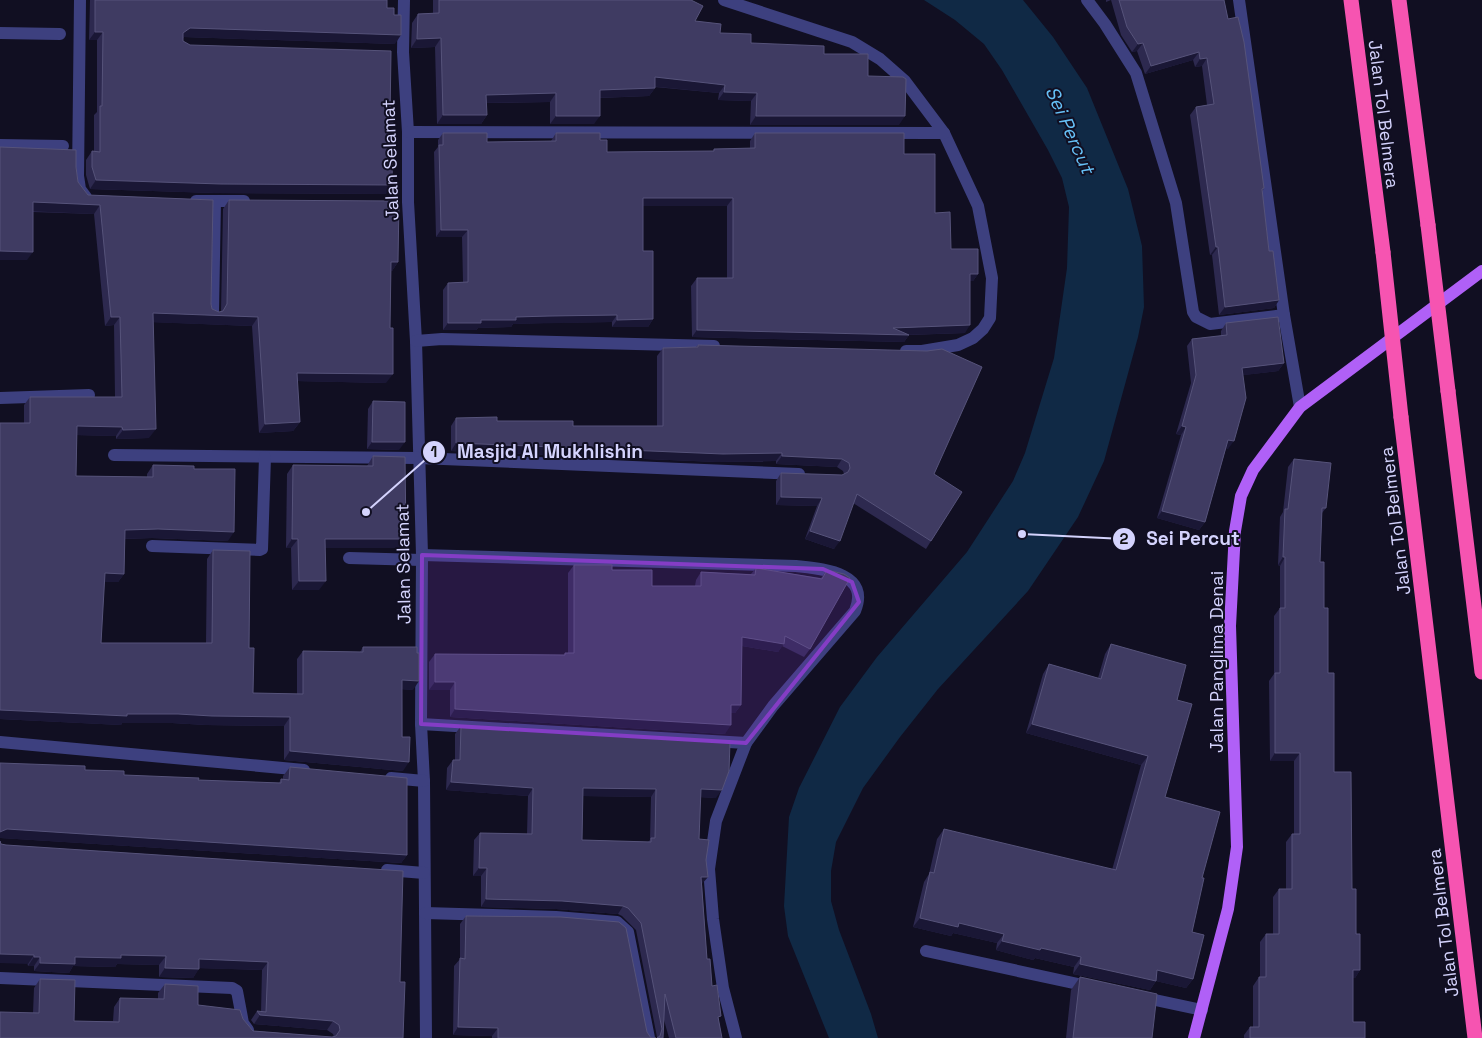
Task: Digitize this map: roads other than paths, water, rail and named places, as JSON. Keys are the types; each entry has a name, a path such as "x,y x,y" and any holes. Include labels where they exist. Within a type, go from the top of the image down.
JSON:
{"highway":[{"name":"Jalan Tol Belmera","path":"1351,0 1383,252 1475,1038"},
{"name":"Jalan Tol Belmera","path":"1399,0 1482,672"}],"main road":[{"name":"Jalan Panglima Denai","path":"1194,1038 1228,909 1237,847 1230,626 1235,531 1241,496 1253,470 1300,407 1482,271"}],"street":[{"path":"80,0 78,176 80,189 85,197 95,197"},
{"name":"Jalan Selamat","path":"404,0 398,52 408,132 403,202 416,341 422,557 421,724 424,781 426,1038"},
{"path":"724,0 852,42 880,59 905,80 944,133 978,206 992,278 990,318 983,329 973,338 958,345 922,351 892,350"},
{"path":"1087,0 1105,24 1136,74 1176,203 1193,312 1196,317 1210,324 1284,315"},
{"path":"1239,0 1284,315 1300,407"},
{"path":"0,33 60,34"},
{"path":"408,132 944,133"},
{"path":"0,145 63,146"},
{"path":"185,200 253,201"},
{"path":"213,313 215,201"},
{"path":"416,341 442,339 722,346"},
{"path":"0,398 90,395"},
{"path":"114,454 419,458 816,474"},
{"path":"152,546 262,549 265,457"},
{"path":"349,558 422,557 796,566 823,569 840,574 852,582 859,593 859,602 855,610 773,706 746,743 716,821 709,869 713,919 723,988 736,1038"},
{"path":"421,724 746,743"},
{"path":"0,742 315,771"},
{"path":"374,777 424,781"},
{"path":"375,870 424,873"},
{"path":"425,913 556,917 617,922 628,932 650,1038"},
{"path":"926,951 1107,990"},
{"path":"0,978 232,988 237,991 239,996 245,1028 250,1032 258,1033"},
{"path":"1126,994 1202,1010"}],"water":[{"name":"Sei Percut","path":"924,0 1023,0 1053,37 1087,88 1128,189 1142,246 1144,307 1138,337 1104,461 1078,517 1028,591 938,689 900,737 863,788 836,842 831,871 831,901 839,930 871,1014 878,1038 829,1038 788,936 784,906 789,817 799,788 840,707 877,657 967,552 1013,481 1025,453 1054,358 1067,268 1069,207 1062,178 1048,150 1002,70 984,44 955,20"}],"place":[{"name":"Masjid Al Mukhlishin","path":"366,512"},
{"name":"Sei Percut","path":"1022,534"}]}
